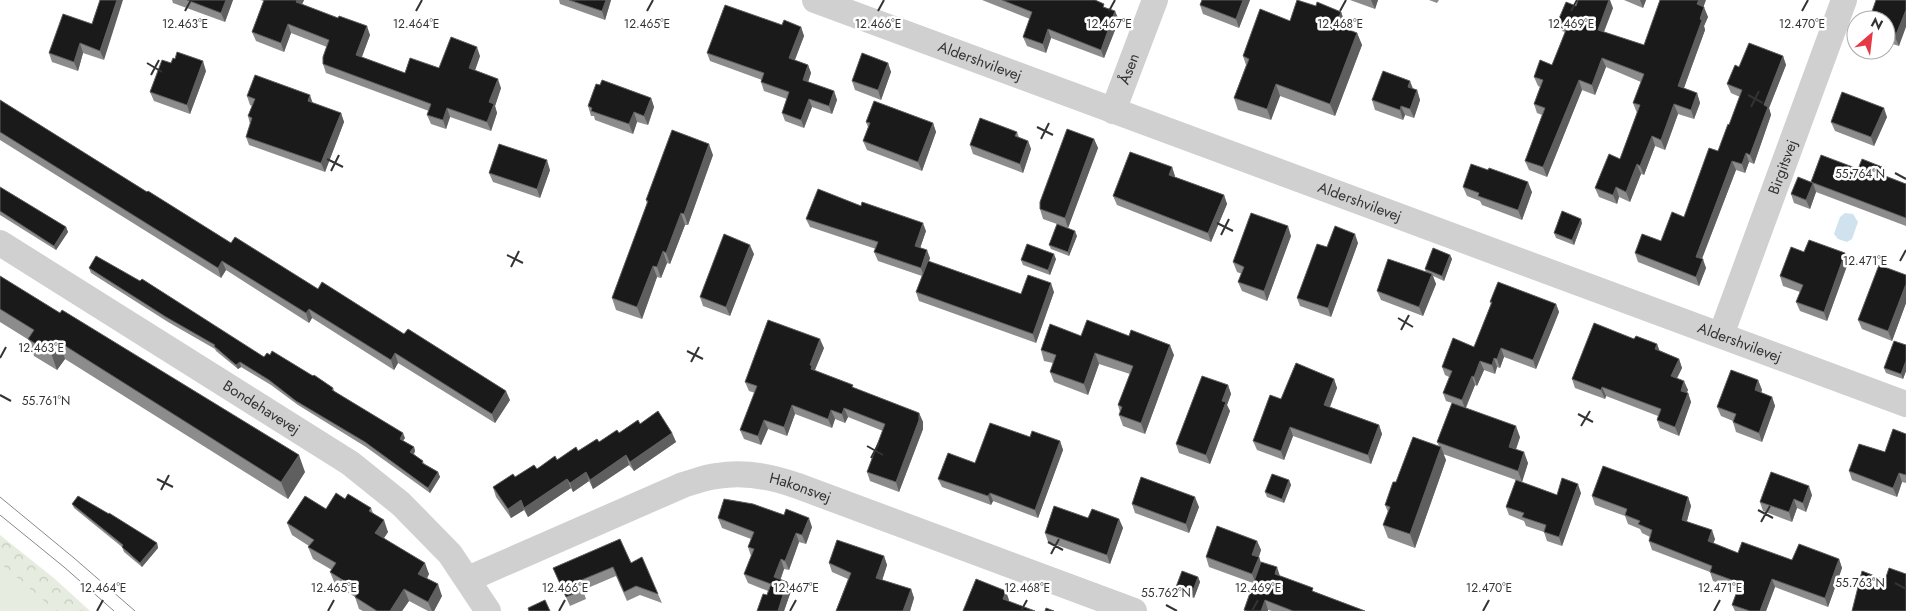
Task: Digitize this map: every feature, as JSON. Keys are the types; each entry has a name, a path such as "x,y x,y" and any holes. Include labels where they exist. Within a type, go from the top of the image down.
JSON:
{"street":[{"name":"Åsen","path":"1113,111 1155,0"},
{"name":"Birgitsvej","path":"1721,335 1844,0"},
{"name":"Aldershvilevej","path":"829,2 1113,111 1906,404"},
{"name":"Bondehavevej","path":"0,243 350,463 401,504 450,554 468,578 488,611"},
{"name":"Hakonsvej","path":"468,578 683,485 717,476 752,475 791,484 1134,611"}],"green space":[{"path":"0,535 55,579 90,611 40,611 0,578"},
{"path":"0,563 56,611 0,611"}],"water":[{"path":"1845,213 1853,214 1858,222 1852,239 1847,242 1838,239 1834,234 1840,217"}],"building":[{"path":"100,0 117,0 100,51 80,43 74,62 49,53 63,14 92,24"},
{"path":"187,0 226,0 221,13"},
{"path":"264,0 297,0 296,2 338,18 339,16 367,26 356,55 405,73 410,58 439,68 451,37 477,47 469,68 498,79 489,102 494,104 487,122 447,108 443,120 427,115 431,104 323,64 323,57 329,40 288,24 281,43 252,32"},
{"path":"569,0 606,0 602,11"},
{"path":"1002,0 1095,0 1104,4 1103,7 1115,11 1101,50 1048,29 1043,44 1023,37 1032,12"},
{"path":"1202,0 1243,0 1236,19 1200,5"},
{"path":"1297,0 1316,6 1317,2 1341,12 1336,25 1357,33 1330,104 1276,84 1267,109 1234,98 1249,59 1243,56 1260,9 1290,21"},
{"path":"1578,0 1609,0 1598,30 1644,45 1660,0 1699,0 1697,4 1704,7 1700,19 1702,20 1678,86 1697,93 1691,110 1674,104 1661,140 1652,136 1640,166 1637,164 1626,192 1616,187 1613,195 1595,188 1609,154 1620,159 1640,105 1633,103 1644,74 1602,58 1592,85 1579,80 1543,167 1525,161 1545,108 1534,104 1543,80 1534,77 1540,60 1552,65 1568,25 1558,21 1566,2 1576,6"},
{"path":"1876,0 1906,0 1906,10 1896,35 1896,10 1872,10"},
{"path":"725,5 782,25 784,20 801,27 789,58 808,65 803,80 834,91 829,106 809,99 801,120 782,113 789,92 761,82 764,73 707,53"},
{"path":"1749,43 1783,56 1764,105 1768,107 1750,155 1746,153 1742,164 1732,161 1696,257 1703,259 1696,277 1635,253 1642,234 1661,241 1672,212 1684,217 1709,148 1718,151 1729,125 1742,90 1727,84 1735,65 1739,67"},
{"path":"177,52 203,61 187,105 150,92 162,60 171,63 173,58 175,59"},
{"path":"862,53 888,63 878,90 852,81"},
{"path":"1383,71 1410,81 1408,87 1417,90 1410,109 1401,106 1400,110 1372,100"},
{"path":"255,75 310,95 308,101 341,113 321,163 246,137 252,118 248,116 255,99 247,96"},
{"path":"602,80 651,98 644,116 634,112 629,124 591,111 592,108 588,106 596,84 600,85"},
{"path":"1842,92 1884,108 1871,137 1831,122"},
{"path":"0,100 231,243 235,237 318,289 322,282 404,334 408,329 506,391 492,414 395,353 391,360 309,309 306,313 222,261 218,268 0,132"},
{"path":"874,101 933,123 918,162 863,141 870,123 866,122"},
{"path":"980,118 1017,132 1015,136 1028,141 1020,164 970,145"},
{"path":"1067,129 1094,139 1065,218 1040,209 1040,202"},
{"path":"672,130 709,144 684,214 681,213 666,253 663,251 657,267 653,266 637,307 612,298"},
{"path":"499,144 547,160 537,189 489,173"},
{"path":"1130,152 1172,167 1169,175 1224,195 1208,233 1113,196"},
{"path":"1821,155 1858,169 1862,159 1882,167 1880,174 1906,184 1906,218 1811,182"},
{"path":"1471,164 1488,170 1489,168 1528,182 1518,210 1478,196 1479,193 1463,187"},
{"path":"1798,177 1813,183 1806,200 1791,194"},
{"path":"0,187 66,227 54,246 0,211"},
{"path":"818,189 861,206 862,202 923,223 915,246 927,250 921,268 874,252 878,242 806,219"},
{"path":"1562,211 1581,219 1572,240 1554,233"},
{"path":"1251,213 1288,226 1264,291 1238,282 1244,267 1233,262"},
{"path":"1057,224 1075,231 1068,252 1049,245"},
{"path":"1335,226 1355,234 1328,308 1297,298 1317,244 1327,247"},
{"path":"724,234 750,245 726,307 700,297"},
{"path":"1809,240 1845,253 1824,312 1796,302 1803,285 1780,276 1791,247 1804,252"},
{"path":"1027,244 1054,254 1048,270 1021,260"},
{"path":"1433,248 1450,255 1442,276 1425,269"},
{"path":"96,256 140,281 142,279 264,357 267,353 270,355 272,351 314,375 333,388 332,390 403,433 400,439 414,447 410,452 423,461 422,463 438,472 428,488 365,442 296,401 269,380 240,362 236,365 215,345 166,317 89,268"},
{"path":"1388,259 1432,274 1419,307 1377,291"},
{"path":"928,261 1021,294 1028,275 1051,283 1033,334 916,292"},
{"path":"1879,265 1906,275 1906,284 1888,331 1858,320"},
{"path":"0,276 60,313 62,310 299,455 281,482 59,342 51,353 28,339 34,330 0,309"},
{"path":"1498,282 1556,304 1533,360 1501,348 1497,359 1494,358 1492,365 1480,361 1462,400 1443,393 1452,371 1442,367 1453,338 1474,347"},
{"path":"768,320 820,339 810,365 812,366 811,369 919,413 919,420 896,482 867,472 885,424 844,408 842,414 831,410 828,419 792,405 784,427 764,420 758,436 740,430 757,386 745,382"},
{"path":"1087,320 1129,336 1131,330 1170,345 1141,423 1119,415 1122,407 1118,405 1133,366 1095,353 1084,384 1050,372 1056,355 1041,350 1050,324 1081,336"},
{"path":"1594,323 1634,339 1636,336 1657,344 1655,349 1679,359 1671,376 1684,381 1681,391 1688,393 1675,427 1657,420 1661,409 1602,387 1601,390 1572,379"},
{"path":"1894,341 1906,345 1906,361 1901,374 1884,368"},
{"path":"1296,363 1334,379 1324,405 1379,425 1368,455 1290,427 1281,451 1253,441 1270,395 1281,399"},
{"path":"1731,370 1758,380 1755,390 1772,397 1759,433 1733,422 1736,414 1717,407"},
{"path":"1202,376 1228,385 1222,401 1226,402 1206,455 1176,444"},
{"path":"1452,403 1516,426 1509,447 1524,452 1518,471 1437,442"},
{"path":"658,411 672,433 630,462 626,455 590,480 586,472 570,483 567,479 524,508 521,500 508,509 493,487 513,474 515,477 534,465 537,469 555,456 557,460 576,447 578,451 597,439 599,442 617,430 619,433 638,420 640,424"},
{"path":"990,423 1030,437 1032,431 1060,441 1035,510 990,493 988,496 938,479 948,453 975,463"},
{"path":"1893,429 1906,434 1906,475 1899,473 1893,488 1849,471 1859,444 1885,452"},
{"path":"1413,437 1441,447 1410,534 1383,525 1390,507 1385,505"},
{"path":"1603,466 1688,497 1682,520 1712,530 1708,541 1738,553 1742,542 1792,560 1799,544 1839,559 1825,598 1772,579 1760,611 1750,611 1732,605 1740,583 1710,572 1712,566 1649,541 1652,530 1638,524 1640,521 1625,515 1627,509 1592,496"},
{"path":"1771,472 1809,486 1803,503 1794,499 1789,512 1760,502"},
{"path":"1272,474 1289,480 1282,499 1265,492"},
{"path":"1141,477 1195,497 1186,524 1132,504"},
{"path":"1562,478 1578,484 1559,537 1544,532 1546,525 1522,517 1524,513 1506,507 1516,480 1557,495"},
{"path":"336,493 345,499 348,494 371,508 369,511 384,520 375,533 425,563 418,574 438,584 428,602 404,589 390,611 377,611 355,597 359,590 330,572 336,563 308,547 314,540 287,523 305,496 326,509"},
{"path":"78,496 157,543 140,563 122,547 123,545 72,504"},
{"path":"724,499 753,504 784,515 786,509 809,518 802,535 796,533 785,561 781,559 774,577 787,582 778,611 757,611 763,594 767,595 771,584 744,574 754,549 748,547 754,532 718,518"},
{"path":"1054,506 1088,518 1092,509 1119,519 1107,555 1045,533"},
{"path":"1217,526 1257,541 1252,555 1259,557 1252,574 1206,557"},
{"path":"620,539 631,563 642,557 658,594 636,586 624,592 613,567 579,581 583,590 566,597 553,568"},
{"path":"837,540 884,556 876,578 911,589 903,611 836,611 851,573 829,563"},
{"path":"1261,562 1277,567 1275,574 1313,588 1312,591 1365,611 1293,611 1265,600 1261,611 1244,610"},
{"path":"1889,568 1906,574 1906,611 1852,611 1862,571 1885,580"},
{"path":"1182,571 1198,577 1192,593 1176,587"},
{"path":"976,579 1006,591 1003,599 1035,611 963,611"},
{"path":"545,600 550,611 529,611 528,608"}],"tram line":[{"path":"0,497 135,611"},
{"path":"0,515 114,611"}]}
